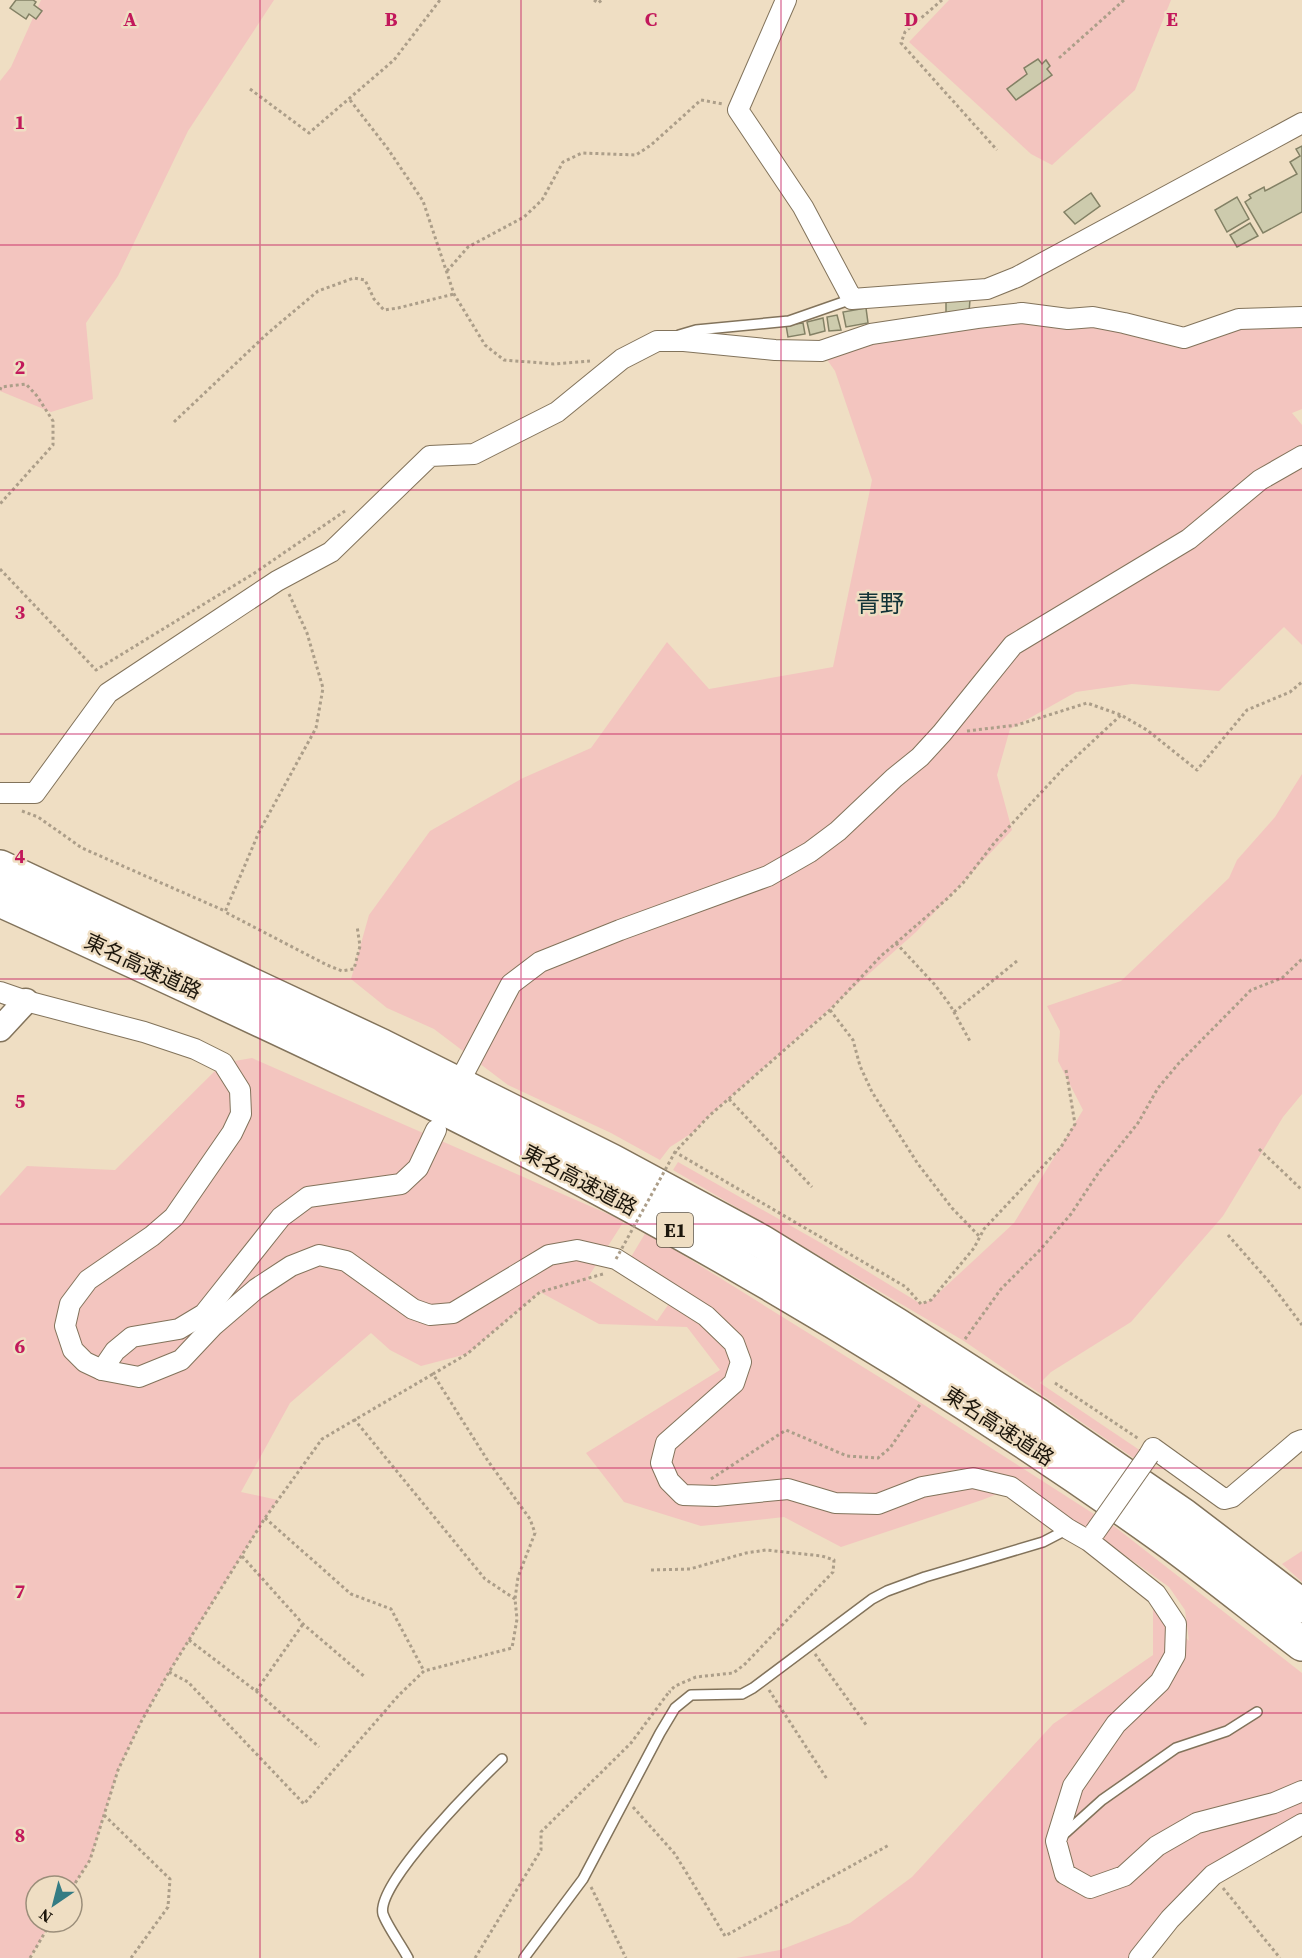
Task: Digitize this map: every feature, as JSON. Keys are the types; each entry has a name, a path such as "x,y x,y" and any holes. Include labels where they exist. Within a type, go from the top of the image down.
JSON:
{"highway":[{"name":"東名高速道路","path":"0,867 382,1046 612,1161 762,1242 1039,1416 1183,1515 1302,1606"},
{"name":"東名高速道路","path":"0,900 370,1072 596,1186 749,1271 883,1351 1023,1441 1166,1539 1302,1644"}],"street":[{"path":"786,0 738,110 803,207 852,299 987,289 1017,277 1302,123"},
{"path":"0,793 35,793 108,693 281,579 331,552 430,456 474,454 557,411 622,359 657,342 695,342 775,350 821,351 871,334 1022,313 1068,319 1093,317 1184,338 1239,319 1302,317"},
{"path":"465,1071 511,984 540,962 768,876 810,852 838,831 894,778 920,757 1013,645 1189,539 1260,480 1302,456"},
{"path":"0,992 144,1032 195,1050 223,1063 240,1090 241,1114 232,1133 174,1217 152,1236 88,1281 70,1304 65,1326 73,1350 85,1362 102,1370 139,1377 180,1360 213,1326 256,1289 291,1266 319,1256 346,1261 413,1309 430,1315 453,1313 549,1255 577,1250 616,1258 706,1316 734,1343 741,1362 734,1383 666,1443 661,1463 669,1481 683,1495 716,1496 788,1488 835,1503 878,1504 922,1487 973,1478 1011,1487 1068,1529 1092,1537 1156,1594 1176,1624 1175,1655 1160,1682 1116,1724 1073,1786 1056,1841 1065,1874 1090,1888 1124,1876 1157,1846 1197,1823 1274,1803 1302,1791"},
{"path":"0,1029 26,1001"},
{"path":"102,1370 115,1351 132,1337 179,1329 204,1314 281,1217 308,1197 401,1184 418,1168 436,1130"},
{"path":"1092,1537 1151,1452 1224,1499 1232,1497 1302,1440"},
{"path":"1139,1958 1170,1919 1213,1875 1302,1824"}],"lane":[{"path":"657,342 696,330 789,321 852,299"},
{"path":"524,1958 583,1879 660,1733 675,1708 691,1695 742,1694 763,1682 872,1599 887,1591 925,1577 1043,1542 1068,1529"},
{"path":"1056,1841 1102,1800 1176,1748 1227,1731 1257,1712"},
{"path":"408,1958 383,1913 384,1900 420,1846 441,1821 502,1759"}],"path":[{"path":"250,89 309,134 394,60 440,0"},
{"path":"594,0 598,3 602,0"},
{"path":"942,0 905,32 901,43 997,150"},
{"path":"1059,58 1124,0"},
{"path":"350,100 388,149 423,201 454,294 485,345 504,360 554,364 622,359"},
{"path":"447,271 468,247 524,217 542,200 563,162 582,153 636,155 651,145 701,100 727,105 738,110"},
{"path":"174,422 268,333 318,291 354,278 365,280 374,299 384,310 454,294"},
{"path":"0,390 2,387 26,384 37,396 53,421 53,445 0,504"},
{"path":"0,569 96,670 253,574 349,509"},
{"path":"225,912 259,832 316,728 323,688 307,633 281,579"},
{"path":"942,733 1017,725 1087,703 1122,714 1147,730 1197,770 1247,710 1290,692 1302,682"},
{"path":"81,1874 90,1860 118,1770 169,1672 265,1518 322,1439 467,1354 540,1292 602,1275 616,1258 675,1152 709,1116 830,1010 881,956 959,887 995,842 1055,777 1122,714"},
{"path":"18,809 38,817 82,848 225,912 327,965 342,970 354,969 360,946 357,926"},
{"path":"896,943 935,986 954,1012 971,1043"},
{"path":"964,1341 1001,1289 1039,1251 1071,1214 1099,1172 1138,1123 1158,1088 1179,1063 1251,990 1282,978 1302,960"},
{"path":"954,1012 1017,961"},
{"path":"830,1010 853,1040 860,1066 872,1092 918,1164 952,1208 980,1237"},
{"path":"675,1152 906,1287 921,1304 931,1300 974,1248 984,1229 1061,1147 1075,1124 1066,1070"},
{"path":"729,1099 812,1187"},
{"path":"1259,1149 1302,1190"},
{"path":"1228,1235 1271,1284 1302,1325"},
{"path":"169,1672 188,1682 304,1804 399,1695 424,1671 512,1648 517,1619 515,1599 518,1577 535,1533 530,1519 488,1461 433,1374"},
{"path":"1055,1383 1151,1452"},
{"path":"683,1495 786,1430 847,1456 878,1458 890,1448 921,1403"},
{"path":"354,1419 485,1579 515,1599"},
{"path":"265,1518 351,1594 391,1609 424,1671"},
{"path":"475,1958 541,1850 541,1832 631,1743 675,1686 696,1677 733,1673 744,1665 833,1572 834,1560 822,1556 765,1550 690,1569 651,1570"},
{"path":"242,1556 303,1624 365,1677"},
{"path":"256,1691 303,1624"},
{"path":"189,1640 256,1691 319,1747"},
{"path":"810,1646 867,1725"},
{"path":"763,1682 827,1779"},
{"path":"669,1692 691,1695"},
{"path":"626,1799 675,1854 725,1936 888,1845"},
{"path":"104,1815 170,1879 168,1907 131,1958"},
{"path":"1213,1875 1280,1958"},
{"path":"583,1879 590,1885 626,1958"},
{"path":"30,1958 44,1934"}],"shaded area":[{"path":"41,0 274,0 188,131 118,276 86,323 93,399 51,412 0,391 0,81 11,67"},
{"path":"949,0 1171,0 1135,90 1052,165 1031,154 909,42"},
{"path":"1004,311 1184,338 1302,317 1302,409 1292,413 1302,425 1302,645 1284,627 1219,691 1132,684 1076,692 1010,729 997,775 1012,830 916,932 692,1133 670,1147 660,1160 611,1133 508,1085 434,1029 387,1008 351,979 369,915 430,831 523,778 591,748 667,642 709,689 833,667 872,480 835,371 821,351"},
{"path":"1302,774 1302,1094 1283,1117 1223,1216 1131,1322 1051,1372 1040,1383 1141,1451 1135,1459 964,1341 673,1170 678,1162 821,1243 921,1304 931,1300 1014,1223 1083,1110 1058,1061 1060,1031 1047,1006 1121,981 1229,878 1237,860 1275,817"},
{"path":"252,1058 624,1221 587,1279 657,1321 679,1289 631,1257 646,1232 921,1403 1097,1516 1087,1529 1020,1485 841,1547 784,1517 701,1526 624,1502 586,1453 720,1370 687,1327 599,1324 540,1292 467,1354 421,1366 390,1350 371,1333 290,1403 241,1492 278,1500 169,1672 141,1722 118,1770 90,1860 81,1874 24,1874 24,1934 44,1934 30,1958 0,1958 0,1196 27,1166 115,1170 223,1063"},
{"path":"1110,1523 1302,1673 1302,1828 1238,1865 1140,1958 736,1958 780,1950 850,1923 912,1877 1053,1724 1153,1655 1153,1603 1189,1641 1185,1610 1169,1587 1101,1538"},
{"path":"1302,1551 1302,1582 1282,1564"}],"building":[{"path":"16,0 33,0 36,2 34,5 42,11 36,19 29,14 26,19 10,8"},
{"path":"1038,59 1042,64 1046,60 1050,66 1047,69 1052,75 1016,100 1007,89 1027,74 1024,68"},
{"path":"1302,146 1302,212 1263,233 1245,202 1251,198 1249,195 1264,187 1265,191 1297,174 1290,162 1300,156 1296,149"},
{"path":"1091,193 1100,206 1075,224 1064,212"},
{"path":"1237,197 1249,219 1227,232 1215,210"},
{"path":"1250,223 1258,236 1237,247 1230,235"},
{"path":"946,299 970,299 969,313 946,313"},
{"path":"866,308 868,323 846,327 843,312"},
{"path":"837,315 841,330 829,331 827,317"},
{"path":"823,318 825,331 810,335 807,322"},
{"path":"803,323 805,334 788,337 786,325"}],"district":[{"name":"青野","path":"880,603"}]}
